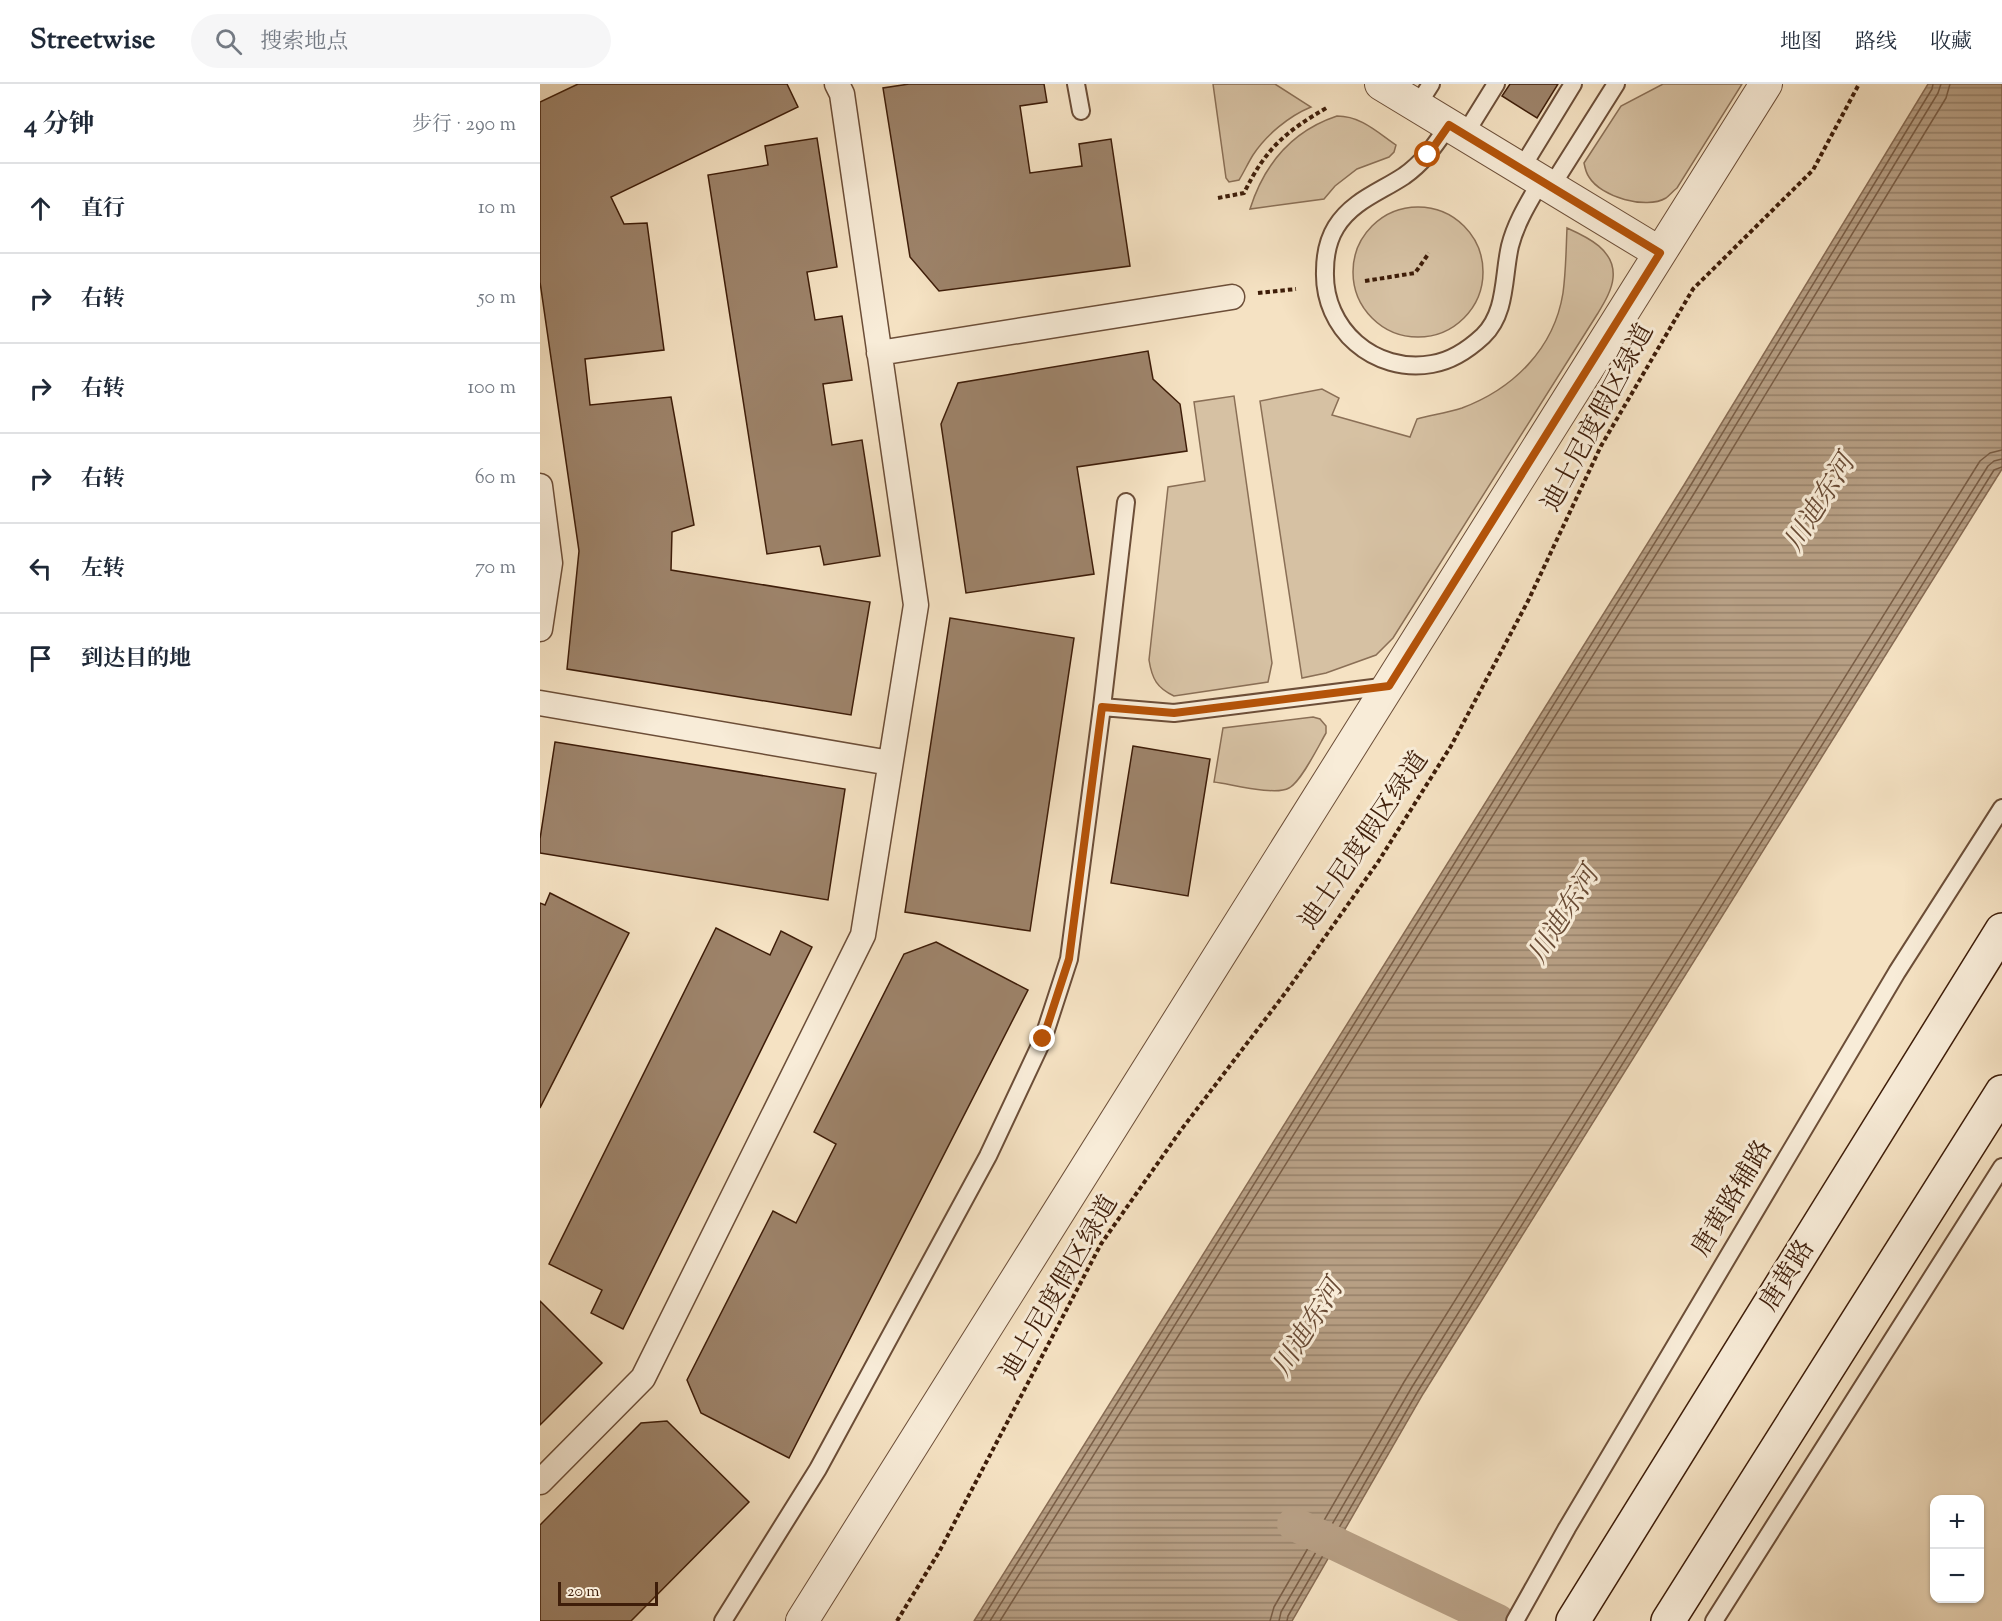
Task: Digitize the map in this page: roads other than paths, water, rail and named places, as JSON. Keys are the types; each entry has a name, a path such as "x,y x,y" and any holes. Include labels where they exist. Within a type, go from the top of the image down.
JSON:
{"main road":[{"name":"唐黄路","path":"1573,1621 2002,930"},
{"path":"1668,1621 2002,1092"}],"street":[{"path":"540,1482 643,1378 863,935 916,605 842,94 837,84"},
{"path":"1381,84 1424,95 1457,130 1660,253"},
{"path":"802,1621 1766,84"},
{"path":"879,353 1232,297"},
{"path":"540,486 550,563 540,628"},
{"path":"540,703 890,762"}],"lane":[{"path":"1076,84 1081,111"},
{"path":"1496,84 1457,130 1404,176 1355,205 1336,228 1325,255 1324,285 1332,314 1349,338 1372,355 1402,365 1433,364 1461,354 1485,334 1501,307 1510,246 1521,214 1538,179 1574,84"},
{"path":"1538,179 1616,84"},
{"path":"723,1621 818,1469 988,1156 1043,1039 1069,959 1126,502"},
{"path":"1102,707 1174,713 1389,686"},
{"name":"唐黄路辅路","path":"1515,1621 1567,1528 1898,972 2002,808"},
{"path":"1717,1616 2002,1167"}],"water":[{"name":"川迪东河","path":"1928,84 2002,84 2002,469 1423,1394 1292,1621 974,1621 1684,485"}],"waterway":[{"path":"1294,1524 1498,1621"}]}
